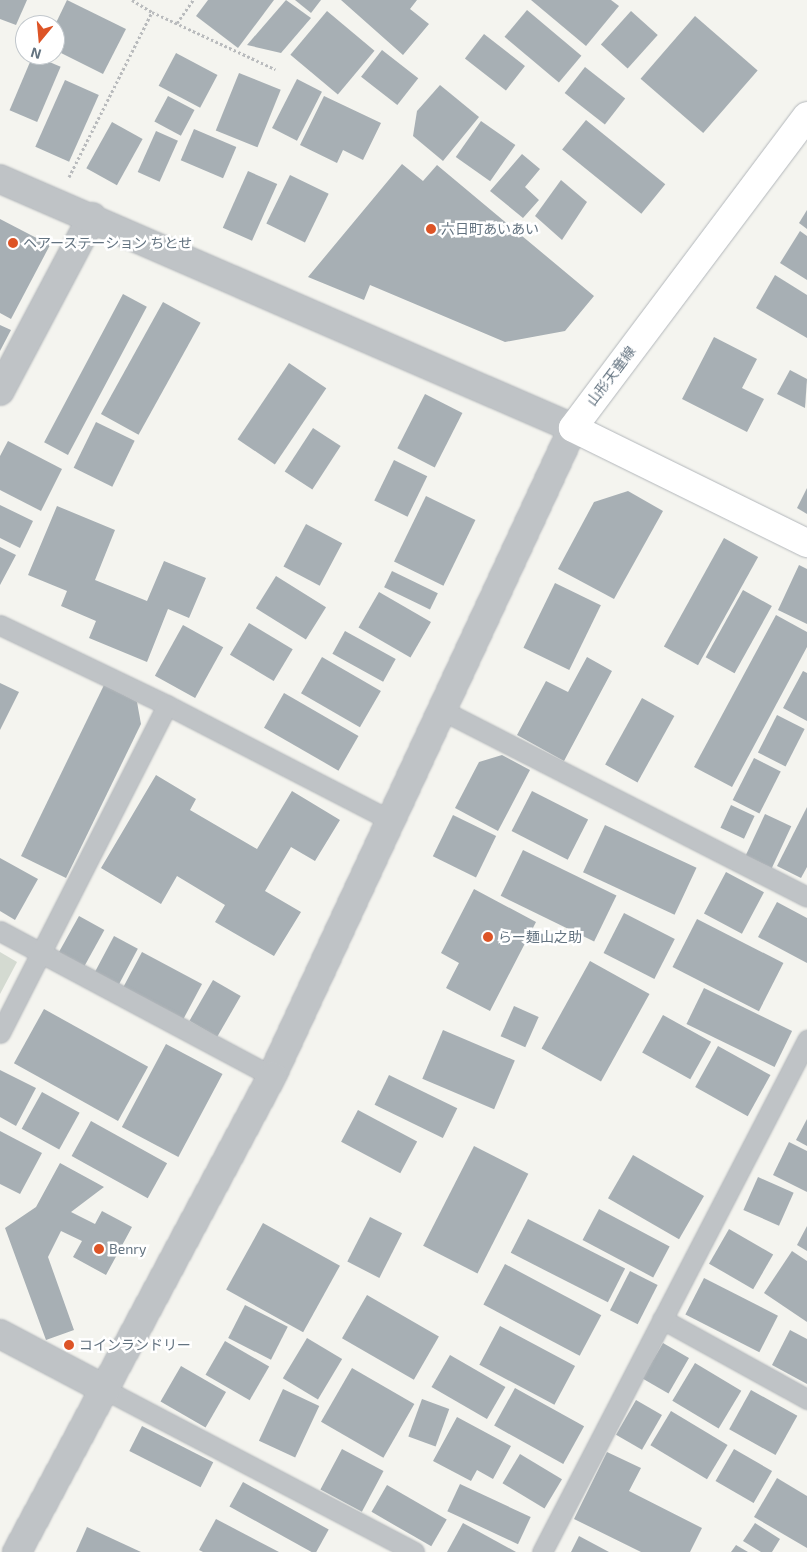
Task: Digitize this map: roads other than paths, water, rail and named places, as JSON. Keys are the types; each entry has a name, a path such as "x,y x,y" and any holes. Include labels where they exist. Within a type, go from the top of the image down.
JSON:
{"main road":[{"name":"山形天童線","path":"573,428 807,116"},
{"path":"573,428 807,543"}],"street":[{"path":"0,179 92,217 573,428 440,709 392,821 272,1076 106,1390 17,1552"},
{"path":"0,391 92,217"},
{"path":"0,1334 106,1390"}],"lane":[{"path":"0,625 167,705 392,821"},
{"path":"0,1033 167,705"},
{"path":"440,709 807,897"},
{"path":"0,930 40,954 272,1076"},
{"path":"542,1552 807,1040"},
{"path":"662,1319 807,1399"},
{"path":"106,1390 414,1552"}],"place":[{"name":"六日町あいあい","path":"431,229"},
{"name":"ヘアーステーション ちとせ","path":"13,243"},
{"name":"らー麺山之助","path":"488,937"},
{"name":"Benry","path":"99,1249"},
{"name":"コインランドリー","path":"69,1345"}]}
